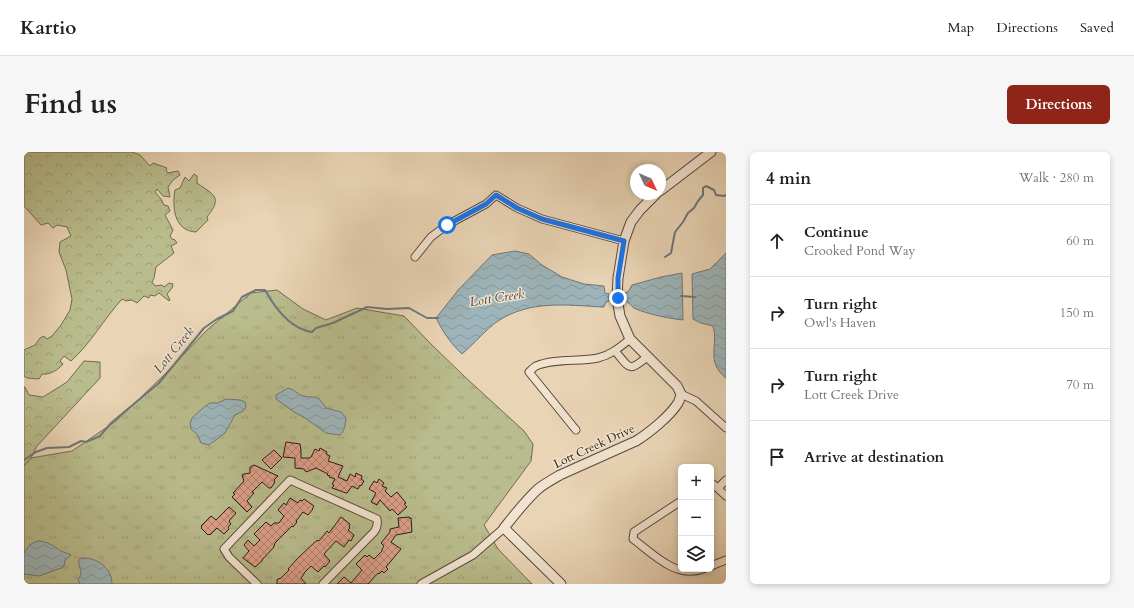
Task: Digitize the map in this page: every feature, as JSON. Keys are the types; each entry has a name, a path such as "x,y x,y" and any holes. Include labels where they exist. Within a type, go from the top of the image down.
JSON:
{"street":[{"path":"666,186 711,152"},
{"path":"415,257 431,238 447,225 486,204 496,195 517,208 542,219 624,241"},
{"path":"650,200 631,222 624,241 618,278 620,316 630,339 677,386 681,394 696,401 726,428"},
{"path":"576,430 529,372 535,366 549,363 586,360 600,357 615,351 630,339"},
{"path":"615,351 628,366 632,367 648,358"},
{"name":"Lott Creek Drive","path":"421,584 473,555 504,528 513,515 539,488 551,480 648,434 679,402 681,394"},
{"path":"257,584 229,557 224,549 290,480 377,519 378,522 374,532 323,584"},
{"path":"718,488 726,480"},
{"path":"714,485 726,496"},
{"path":"678,503 634,532 634,539 670,566 678,569"},
{"path":"504,528 561,584"},
{"path":"714,565 726,560"}],"green space":[{"path":"24,152 132,152 140,155 150,166 153,163 167,168 166,170 168,173 178,171 180,175 173,180 168,187 170,197 163,196 157,189 155,192 164,205 168,206 170,211 165,215 173,230 170,236 177,243 171,246 174,253 156,267 152,282 155,286 162,285 164,287 169,283 173,284 172,288 167,294 170,300 169,301 159,293 155,296 150,295 149,298 144,296 137,303 132,300 126,301 122,299 85,347 71,361 64,356 60,361 63,364 61,366 51,373 42,374 39,379 27,378 24,376 24,350 35,345 40,338 44,336 47,339 52,336 70,310 72,299 66,270 59,252 60,242 71,236 67,227 57,225 53,228 48,223 41,225 24,206"},
{"path":"194,174 197,176 197,183 212,194 215,201 215,205 207,217 208,220 196,232 189,231 179,223 176,217 174,204 175,190 180,188 185,177 189,181"},
{"path":"277,290 303,309 326,320 357,308 404,316 465,377 524,431 533,444 531,461 484,525 498,549 532,584 24,584 24,466 31,458 72,451 116,421 163,376 207,330 251,293"},
{"path":"84,361 100,362 100,378 37,446 31,458 24,466 24,387 29,395 43,397 67,382"}],"water":[{"path":"515,251 529,254 542,265 562,277 584,284 604,286 605,293 609,294 609,301 606,302 604,307 548,305 510,314 498,321 462,354 448,338 436,318 459,289 492,255"},
{"path":"726,253 726,378 716,366 714,359 715,340 713,326 693,319 692,274 710,269"},
{"path":"682,273 683,320 659,316 642,311 626,301 625,293 628,292 632,285"},
{"path":"288,388 301,395 319,399 326,408 341,412 346,418 342,433 340,435 326,433 276,399 276,395"},
{"path":"226,399 245,402 246,407 243,411 235,415 225,433 209,445 201,443 197,434 191,429 190,424 192,418 210,403 218,403"},
{"path":"40,541 71,555 65,560 64,566 61,568 39,576 24,574 25,551 30,545"},
{"path":"81,558 93,559 106,568 112,584 80,584 78,579 81,574 79,560"}],"building":[{"path":"286,442 300,444 301,458 311,457 315,449 319,451 320,448 327,452 326,454 330,456 328,461 343,466 338,477 347,481 350,474 355,477 356,473 362,476 361,479 364,481 358,489 352,486 347,493 332,488 334,485 332,484 335,479 329,477 330,476 327,475 328,474 316,468 306,472 304,469 295,468 295,458 283,457"},
{"path":"274,450 282,458 271,469 262,460"},
{"path":"254,465 278,476 274,480 275,482 271,488 262,482 252,492 254,493 247,501 252,507 247,512 232,497 235,494 233,493 244,481 242,475 250,473 250,467"},
{"path":"379,479 384,483 382,486 387,488 385,491 391,497 397,492 406,503 404,504 407,507 398,515 392,509 390,511 380,500 377,505 371,502 376,493 369,489 374,481 377,483"},
{"path":"290,498 298,503 300,500 302,501 304,499 314,506 313,509 308,515 303,512 293,527 292,526 275,543 274,547 255,567 243,558 249,551 244,545 248,540 254,546 260,540 254,534 266,522 271,526 274,523 279,523 284,516 278,510 284,503 286,505"},
{"path":"229,507 236,513 229,521 231,524 228,527 229,529 224,534 217,528 210,535 208,535 201,528 201,526 211,516 216,520"},
{"path":"341,517 350,524 350,528 348,530 354,535 351,541 349,540 344,547 336,541 324,554 330,561 325,567 324,566 318,572 311,566 304,573 301,578 306,584 277,584 277,580 289,570 288,569 298,558 315,542 318,540 319,541 327,531 329,533"},
{"path":"398,518 411,518 412,532 396,535 391,542 401,549 386,567 388,569 384,573 382,571 379,574 378,573 368,584 337,584 344,577 351,583 362,570 356,564 365,555 367,557 369,555 374,559 382,551 384,546 381,543 390,532 390,529 399,527"}],"waterway":[{"name":"Lott Creek","path":"665,257 671,253 675,232 703,195 703,188 706,186 714,190 716,195 726,195"},
{"name":"Lott Creek","path":"24,460 36,452 47,448 69,447 81,441 86,442 100,436 111,423 159,383 204,328 233,311 242,297 256,290 265,290 284,317 297,327 312,332 316,328 333,323 367,307 387,309 409,308 427,318 438,318"},
{"path":"681,296 695,297"}],"route":[{"path":"447,225 486,204 496,195 517,208 542,219 624,241 618,278 618,298"}]}
